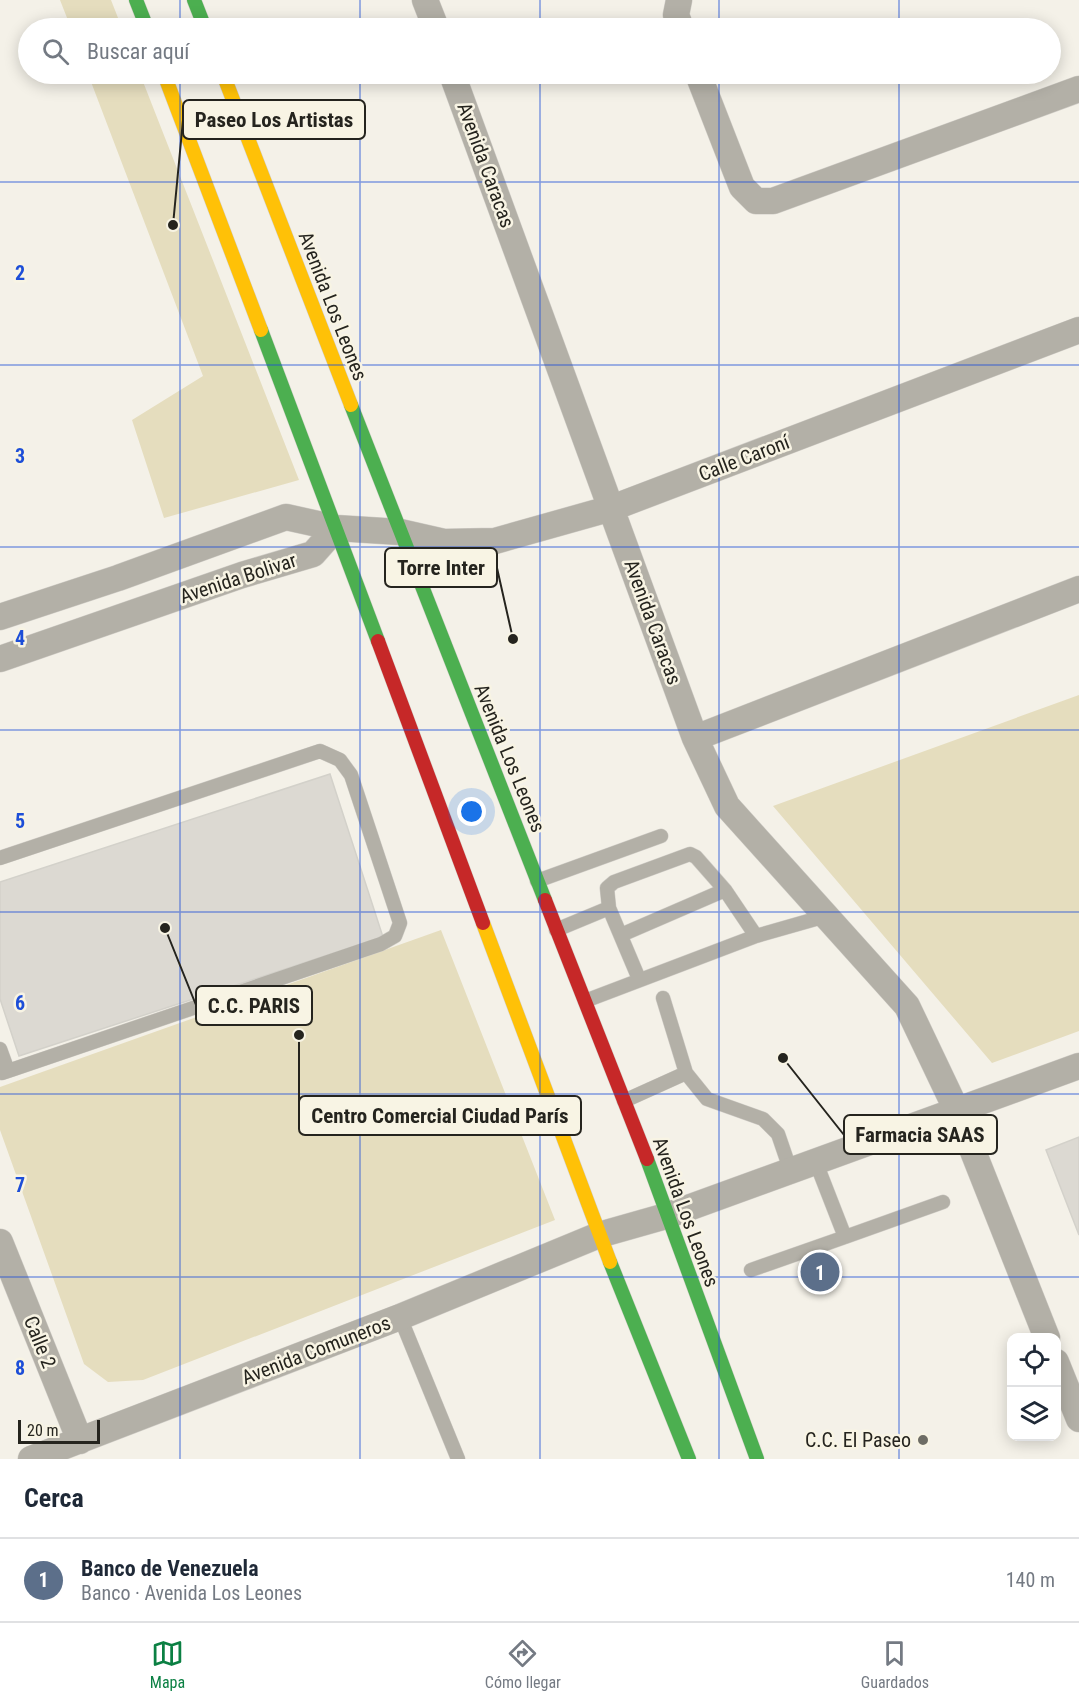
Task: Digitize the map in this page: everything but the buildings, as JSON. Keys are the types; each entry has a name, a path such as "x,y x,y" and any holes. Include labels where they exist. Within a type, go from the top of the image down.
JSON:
{"street":[{"path":"136,0 143,18"},
{"path":"194,0 202,18"},
{"path":"425,0 432,18"},
{"path":"676,18 675,15 679,0"},
{"path":"168,84 336,528 599,1236 689,1459"},
{"name":"Avenida Los Leones","path":"227,84 624,1101 757,1459"},
{"name":"Avenida Caracas","path":"456,84 695,738 728,806 907,1006 957,1111 1045,1333"},
{"path":"702,84 742,187 756,201 773,201 1079,89"},
{"name":"Calle Caroní","path":"336,528 400,532 444,542 495,542 612,508 1079,330"},
{"name":"Avenida Bolivar","path":"0,617 118,578 286,516 336,528 313,554 242,575 0,660"},
{"path":"695,738 1079,589"},
{"name":"Avenida Comuneros","path":"30,1459 400,1317 599,1236 666,1216 790,1168 957,1111 1079,1066"},
{"name":"Calle 2","path":"0,1242 80,1441"},
{"path":"1061,1374 1079,1419"}],"lane":[{"path":"0,858 320,751 340,760 351,775 400,923 395,936 381,944 4,1073 0,1049"},
{"path":"537,881 661,836"},
{"path":"639,979 609,908 607,888 614,882 690,854 696,857 725,890 756,936"},
{"path":"621,935 725,890"},
{"path":"556,930 609,908"},
{"path":"585,1001 756,936 826,916"},
{"path":"663,998 687,1073 707,1099 763,1119 778,1134 790,1168"},
{"path":"624,1101 687,1073"},
{"path":"815,1160 845,1237"},
{"path":"751,1270 943,1202"},
{"path":"400,1317 458,1459"}],"shaded area":[{"path":"60,0 111,0 118,18 67,18"},
{"path":"92,84 144,84 299,480 164,518 132,420 203,376"},
{"path":"1079,695 1079,1031 992,1063 773,806"},
{"path":"441,930 555,1220 143,1380 108,1382 84,1364 0,1130 0,1087"}],"traffic: fast":[{"path":"136,0 143,18"},
{"path":"194,0 201,18"},
{"path":"261,330 378,641"},
{"path":"351,405 545,900"},
{"path":"647,1159 757,1459"},
{"path":"610,1262 689,1459"}],"traffic: slow":[{"path":"168,84 261,330"},
{"path":"227,84 351,405"},
{"path":"483,923 610,1262"}],"traffic: jam":[{"path":"378,641 483,923"},
{"path":"545,900 647,1159"}],"place":[{"name":"Paseo Los Artistas","path":"173,225"},
{"name":"Torre Inter","path":"513,639"},
{"name":"C.C. PARIS","path":"165,928"},
{"name":"Centro Comercial Ciudad París","path":"299,1035"},
{"name":"Farmacia SAAS","path":"783,1058"},
{"name":"Banco de Venezuela","path":"820,1272"},
{"name":"C.C. El Paseo","path":"923,1440"}]}
